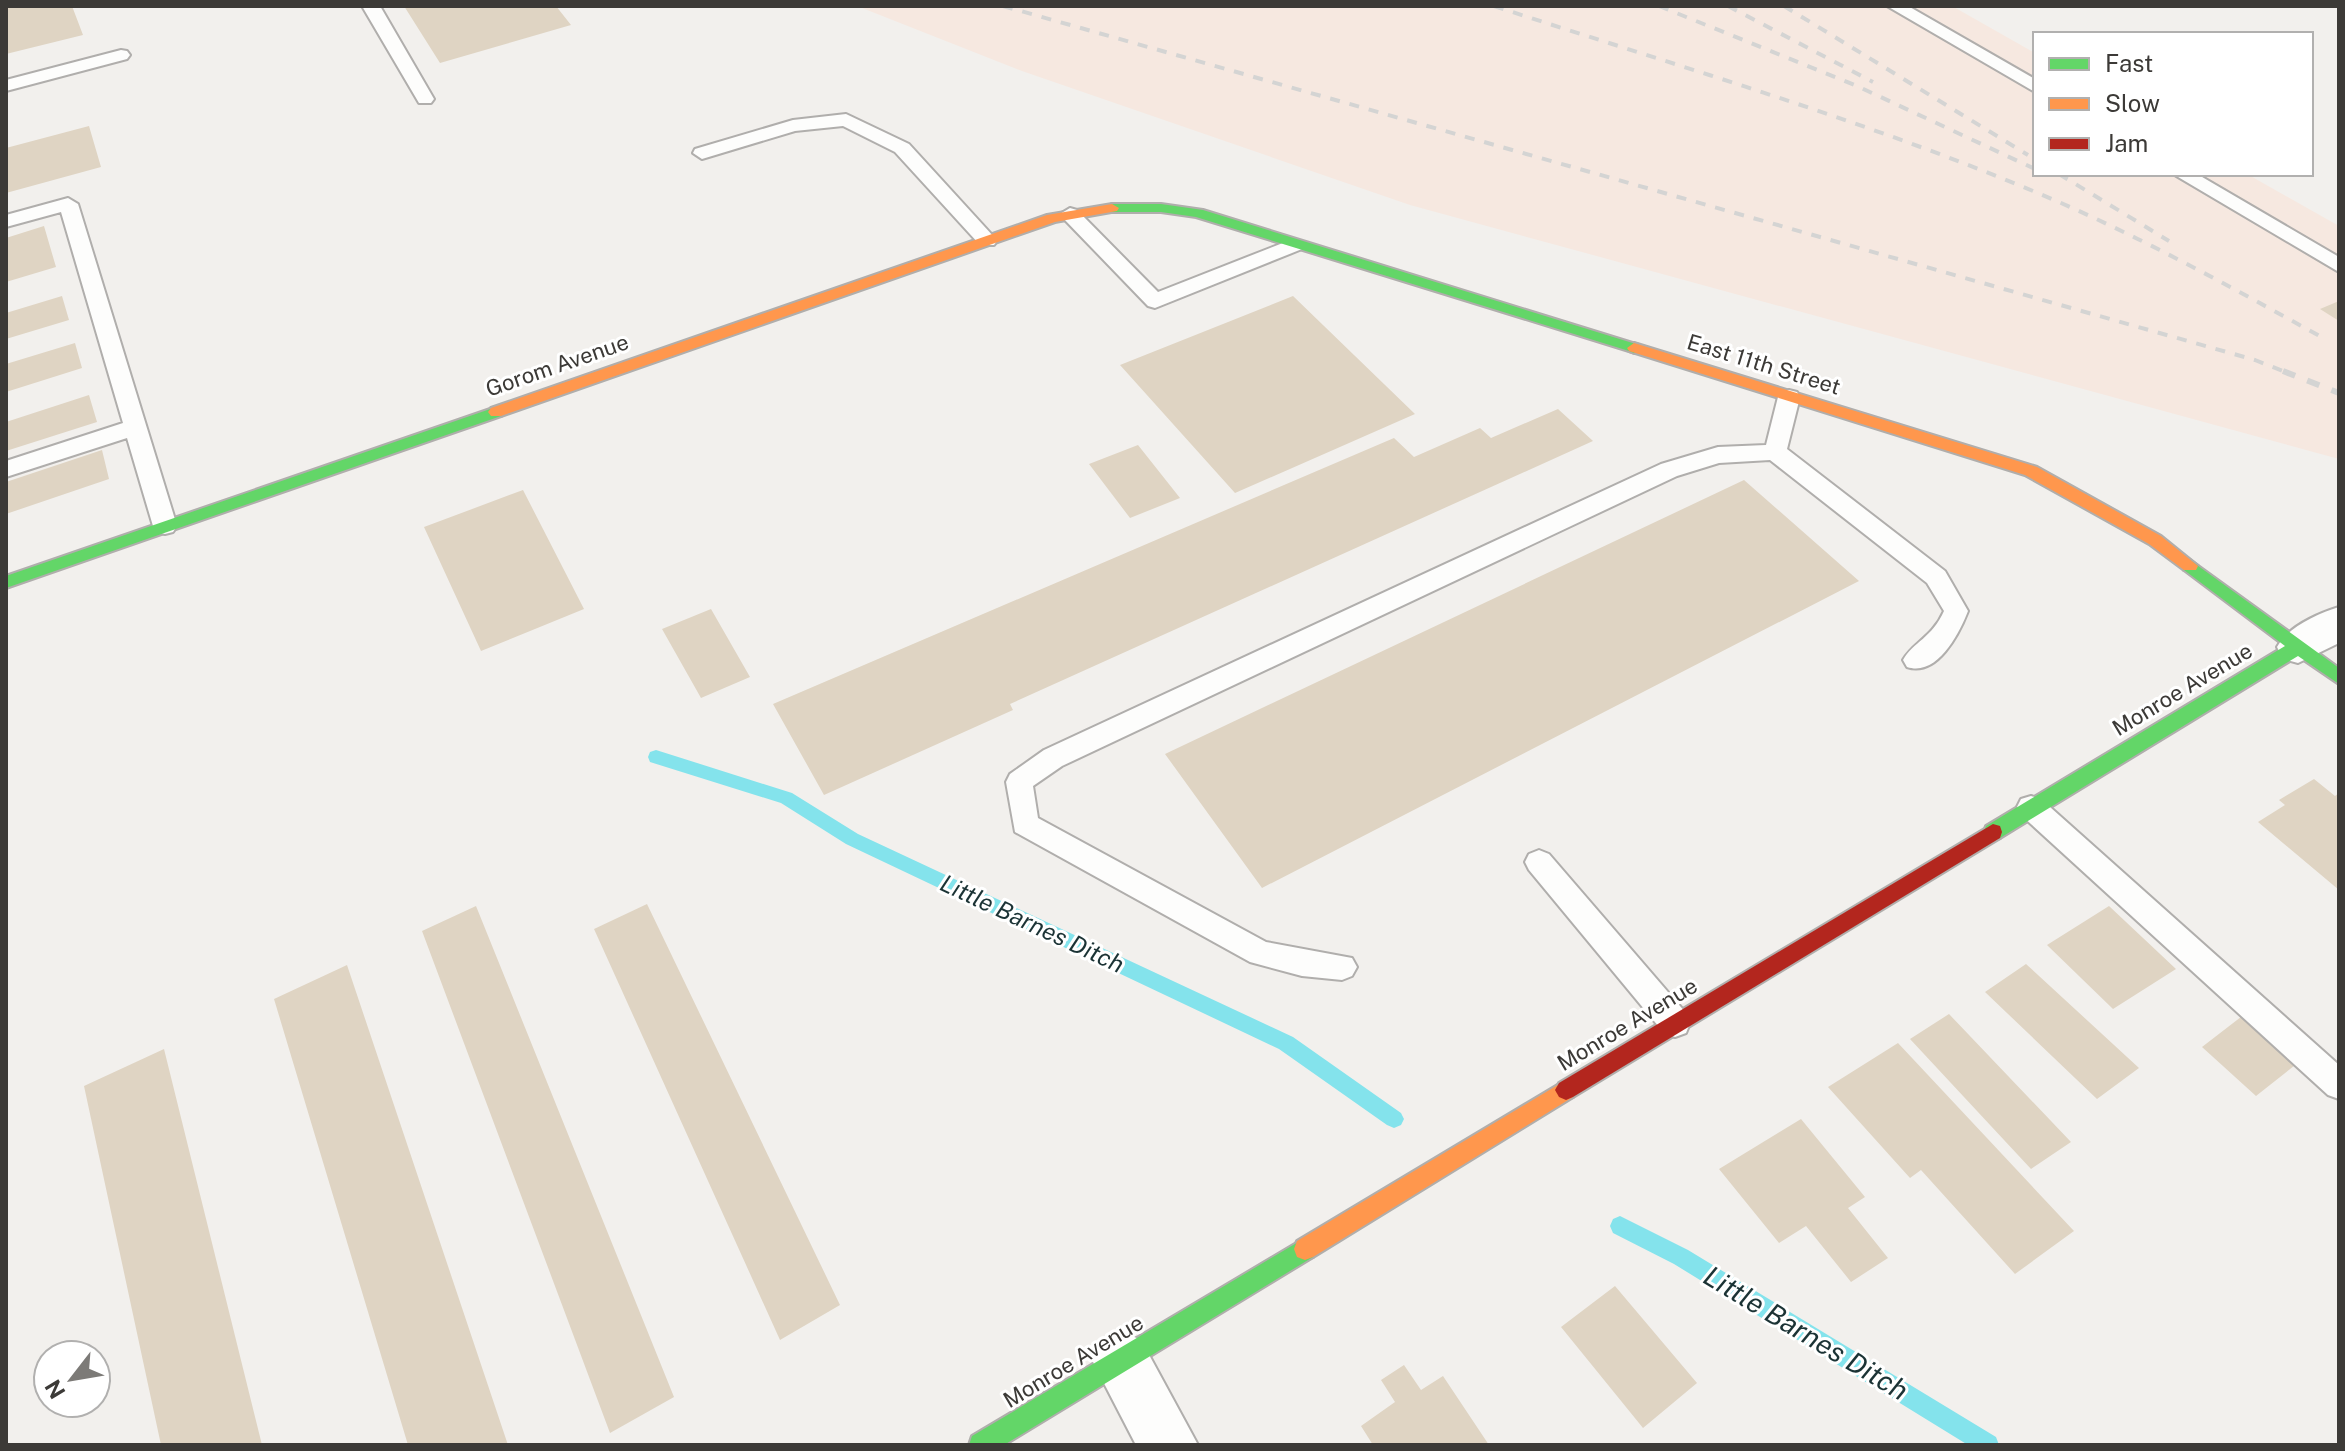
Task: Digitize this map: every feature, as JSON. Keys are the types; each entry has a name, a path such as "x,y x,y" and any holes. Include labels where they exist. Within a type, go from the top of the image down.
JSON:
{"street":[{"name":"East 11th Street","path":"1127,206 1162,205 1198,213 2031,471 2155,540 2339,677"},
{"name":"Gorom Avenue","path":"6,582 987,241 1070,214 1127,206"},
{"path":"2298,647 2339,623"},
{"name":"Monroe Avenue","path":"981,1445 2298,647"},
{"path":"1121,1360 1168,1445"}],"lane":[{"path":"371,6 425,99"},
{"path":"1896,6 2033,86"},
{"path":"6,86 121,55"},
{"path":"702,153 793,126 846,120 902,148 987,241"},
{"path":"2186,176 2339,266"},
{"path":"6,221 68,204 165,526"},
{"path":"1070,214 1155,301 1295,245"},
{"path":"1775,452 1789,397"},
{"path":"6,469 136,427"},
{"path":"1342,967 1302,963 1260,953 1025,824 1019,782 1053,758 1669,470 1718,455 1775,452 1936,577 1956,611 1947,633 1935,649 1916,660"},
{"path":"2031,807 2339,1085"},
{"path":"1539,862 1675,1023"}],"shaded area":[{"path":"857,6 1952,6 2033,52 2033,176 2251,176 2339,226 2339,459 1410,205 1022,71"}],"building":[{"path":"6,6 72,6 83,35 6,54"},
{"path":"404,6 556,6 571,25 440,63"},
{"path":"89,126 101,167 6,193 6,148"},
{"path":"44,226 56,267 6,282 6,238"},
{"path":"62,296 69,320 6,339 6,313"},
{"path":"1293,296 1415,414 1235,493 1120,365"},
{"path":"2339,301 2339,321 2320,309"},
{"path":"75,343 82,368 6,392 6,364"},
{"path":"89,395 97,422 6,451 6,422"},
{"path":"1558,409 1593,441 1010,704 1013,710 824,795 773,704 1394,438 1414,457 1480,428 1491,438"},
{"path":"1138,445 1180,498 1130,518 1089,464"},
{"path":"102,450 109,479 6,514 6,482"},
{"path":"1744,480 1859,581 1262,888 1165,754"},
{"path":"523,490 584,609 481,651 424,527"},
{"path":"711,609 750,677 701,698 662,629"},
{"path":"2314,779 2335,796 2339,793 2339,890 2258,822 2285,805 2279,800"},
{"path":"647,904 840,1305 780,1340 594,929"},
{"path":"476,906 674,1397 610,1433 422,931"},
{"path":"2109,906 2176,969 2113,1009 2047,945"},
{"path":"2026,964 2139,1068 2097,1099 1985,992"},
{"path":"347,965 508,1445 408,1445 274,999"},
{"path":"2250,1010 2304,1058 2256,1096 2202,1047"},
{"path":"1949,1014 2071,1142 2031,1169 1910,1039"},
{"path":"1898,1043 2074,1231 2015,1274 1921,1170 1910,1178 1828,1087"},
{"path":"164,1049 262,1445 161,1445 84,1086"},
{"path":"1801,1119 1865,1197 1848,1208 1888,1258 1851,1282 1806,1226 1779,1243 1719,1169"},
{"path":"1615,1286 1697,1383 1643,1428 1561,1327"},
{"path":"1404,1365 1421,1390 1443,1376 1489,1445 1373,1445 1361,1426 1395,1402 1381,1380"}],"waterway":[{"name":"Little Barnes Ditch","path":"656,757 786,798 852,839 1286,1043 1394,1119"},
{"name":"Little Barnes Ditch","path":"1620,1226 1681,1257 1988,1445"}],"railway":[{"path":"1003,6 2255,360 2288,373"},
{"path":"1494,6 1765,93 2033,191 2144,242 2325,339"},
{"path":"1659,6 1857,86 2033,168"},
{"path":"1728,6 1873,82"},
{"path":"1784,6 2028,155"},
{"path":"2062,176 2169,241"},
{"path":"2283,371 2339,393"}],"traffic: fast":[{"path":"1112,208 1161,208 1198,213 1634,348"},
{"path":"6,582 496,412"},
{"path":"2190,566 2339,677"},
{"path":"1993,832 2298,647"},
{"path":"981,1445 1305,1249"}],"traffic: slow":[{"path":"496,412 1052,218 1112,208"},
{"path":"1634,348 2031,471 2155,540 2190,566"},
{"path":"1305,1249 1566,1090"}],"traffic: jam":[{"path":"1566,1090 1993,832"}]}
